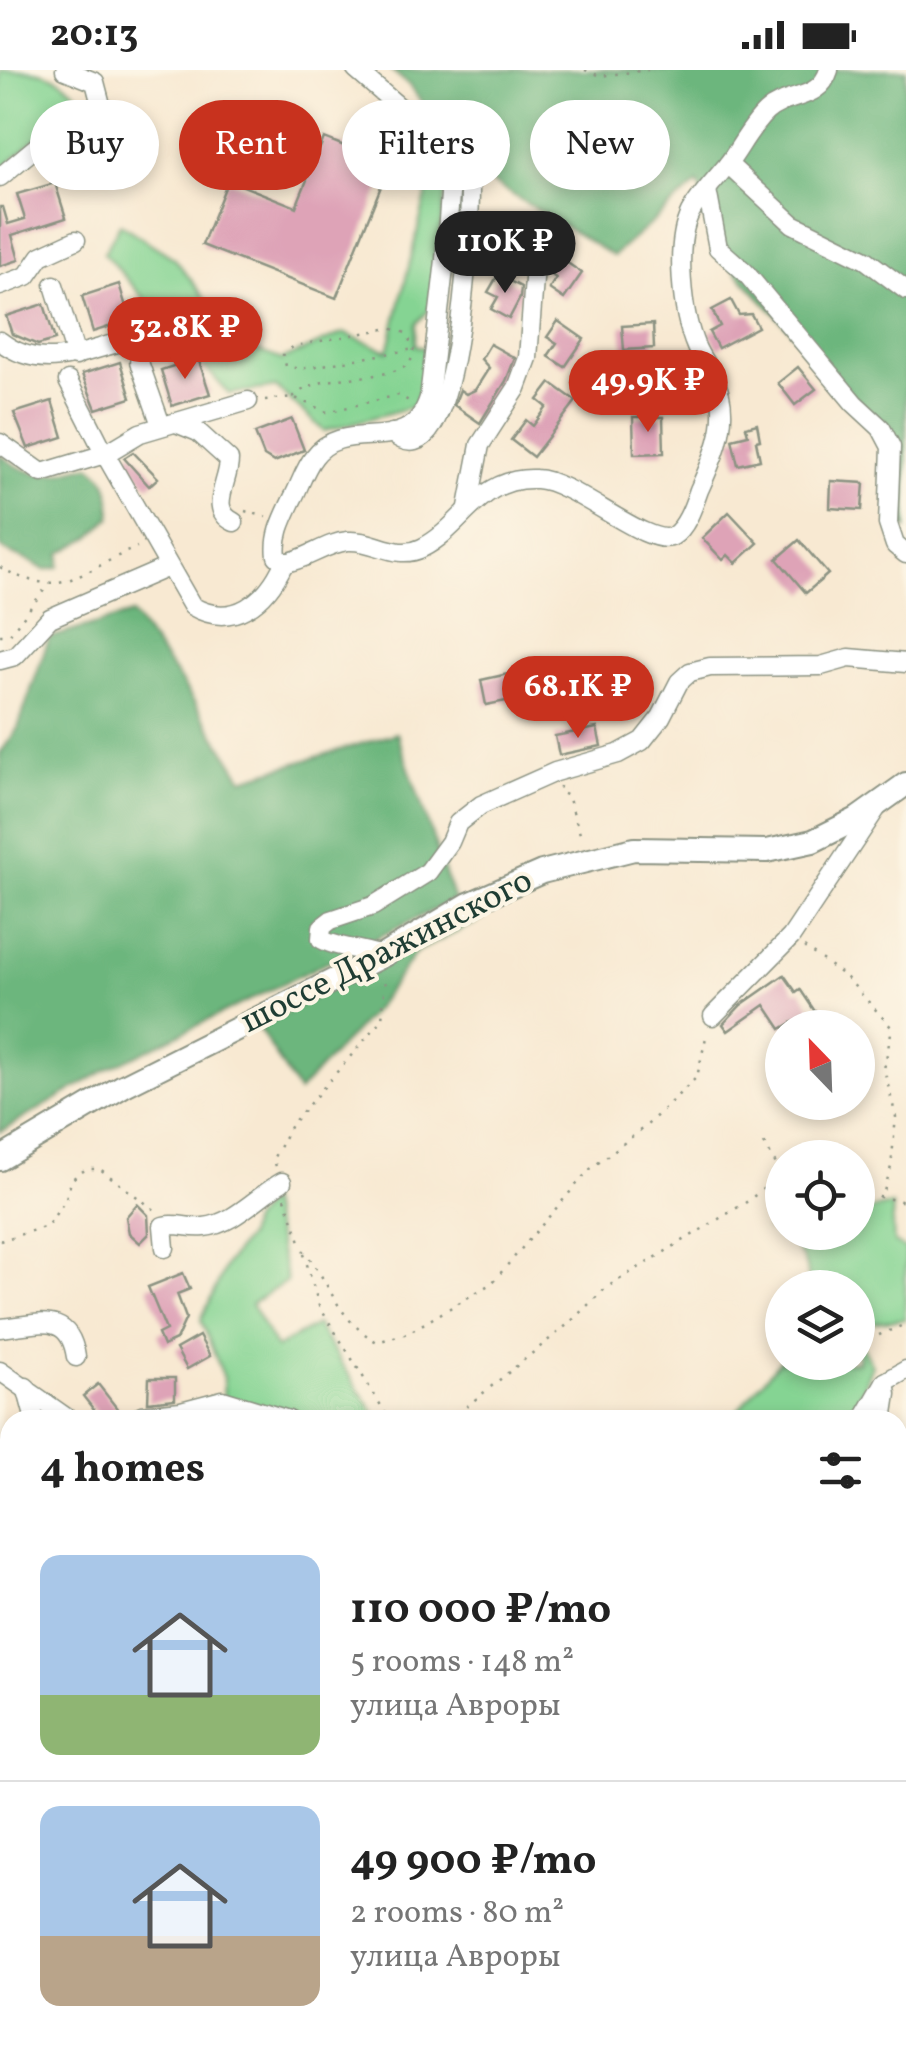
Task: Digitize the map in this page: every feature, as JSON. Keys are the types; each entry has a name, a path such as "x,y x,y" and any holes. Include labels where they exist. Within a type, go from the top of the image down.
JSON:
{"main road":[{"name":"шоссе Дражинского","path":"0,1159 123,1086 382,956 469,904 542,872 634,849 767,851 813,841 846,825 906,784"}],"street":[{"path":"0,176 46,139 88,118 100,102 95,82 65,70"},
{"path":"284,564 277,556 276,536 315,455 330,444 374,433 392,434 414,426 423,416 428,398 450,194 448,173 433,136 356,70"},
{"path":"284,564 350,541 410,553 434,541 485,493 511,482 536,479 587,497 647,536 675,535 685,522 718,445 722,413 720,394 686,318 681,252 690,214 766,112 786,100 807,97 822,86 830,70"},
{"path":"728,164 794,224 866,260 906,290"},
{"path":"708,190 718,248 745,272 854,403 881,428 891,447 888,524 895,545 906,554"},
{"path":"0,286 27,276 42,256 76,240"},
{"path":"468,507 480,445 518,388 528,358 536,254"},
{"path":"54,285 76,356"},
{"path":"0,341 15,353 33,359 76,356 130,342 144,329"},
{"path":"139,362 168,424"},
{"path":"68,381 192,606 208,616 226,616 243,610 272,589 284,564"},
{"path":"0,442 42,473 105,454 140,433 248,401"},
{"path":"168,424 198,432 229,460 219,503 224,515 234,522"},
{"path":"0,660 15,656 50,618 168,567"},
{"path":"382,956 348,945 330,945 321,939 322,927 331,920 374,906 428,872 458,824 480,805 554,772 618,754 642,741 662,717 678,682 690,672 710,667 821,666 849,658 906,663"},
{"path":"713,1016 791,937 880,804"},
{"path":"166,1248 163,1226 174,1223 204,1227 225,1221 282,1182"},
{"path":"0,1328 52,1323 66,1328 73,1339 76,1357"},
{"path":"869,1410 885,1382 906,1370"},
{"path":"0,1371 57,1410"},
{"path":"884,1410 885,1382"},
{"path":"26,1387 32,1410"},
{"path":"186,1410 223,1400 256,1410"}],"path":[{"path":"586,70 600,76 648,70"},
{"path":"293,397 318,383 396,372 410,364 414,349 406,334 390,328 294,346 284,355 286,366 300,369 414,349"},
{"path":"0,568 35,584 48,584 81,576 154,540"},
{"path":"0,635 10,636 48,584"},
{"path":"565,783 559,792 568,796 588,860"},
{"path":"791,937 847,978 892,1028 884,1069 896,1117 892,1167 882,1198"},
{"path":"382,956 386,972 382,1020 292,1125 273,1159 319,1306 384,1410"},
{"path":"303,1250 320,1270 341,1312 357,1330 377,1342 408,1334 455,1308 492,1283 579,1181 697,1077 713,1016"},
{"path":"0,1241 47,1226 65,1201 72,1179 86,1169 100,1169 155,1210 163,1226"},
{"path":"462,1410 553,1337 607,1286 765,1188"},
{"path":"875,1197 906,1202"},
{"path":"879,1335 906,1324"}],"green space":[{"path":"0,70 45,73 81,97 30,100 30,144 0,171"},
{"path":"391,70 906,70 906,528 899,523 897,444 736,272 698,183 613,256 505,190 510,190 510,100 420,100"},
{"path":"446,190 430,309 416,324 415,345 430,350 415,406 324,431 276,387 229,394 104,253 120,224 175,259 240,344 282,360 343,333 388,351 427,193"},
{"path":"0,455 34,473 90,465 108,488 111,517 90,537 61,553 59,567 44,570 5,551 0,547"},
{"path":"132,614 243,779 397,733 454,900 106,1070 0,1132 0,754 18,728 49,638"},
{"path":"484,910 483,919 416,952 375,1009 298,1092 259,1028"},
{"path":"268,1201 287,1281 251,1304 276,1348 316,1325 372,1410 255,1410 223,1398 224,1378 201,1320 227,1263 247,1237 251,1222"},
{"path":"892,1205 894,1243 906,1250 905,1319 875,1322 875,1270 807,1270 797,1250 875,1250 875,1208"},
{"path":"765,1378 866,1380 854,1410 738,1410"}],"building":[{"path":"324,138 342,145 342,190 380,190 336,298 202,245 224,190 253,190 296,207 303,190 322,190"},
{"path":"57,190 66,218 12,235 19,260 0,266 0,207 8,224 25,219 17,194"},
{"path":"556,255 582,273 564,299 549,289 556,278 547,268"},
{"path":"498,275 521,287 509,319 491,309 498,297 488,292"},
{"path":"119,284 130,320 93,332 82,296"},
{"path":"731,300 739,315 751,314 758,327 718,348 709,332 720,326 712,310"},
{"path":"44,304 55,340 38,345 12,334 6,316"},
{"path":"558,321 584,339 565,367 548,356 557,343 547,337"},
{"path":"653,324 654,348 624,350 622,326"},
{"path":"490,344 515,358 480,423 454,405 460,390 466,394 475,390 489,368 481,359"},
{"path":"198,358 210,394 172,406 161,370"},
{"path":"120,362 131,398 96,409 82,374"},
{"path":"798,367 816,389 795,405 778,383"},
{"path":"551,383 576,401 533,457 511,440 526,420 533,426 547,407 538,400"},
{"path":"52,401 63,437 28,448 14,413"},
{"path":"633,417 663,417 664,453 634,454"},
{"path":"292,419 304,450 274,462 264,456 255,433"},
{"path":"757,424 760,460 738,465 732,439 748,435 746,427"},
{"path":"133,452 158,478 149,486 124,458"},
{"path":"831,481 864,483 862,510 830,508"},
{"path":"729,512 758,543 736,563 728,555 723,560 702,538"},
{"path":"799,540 828,574 806,593 777,559"},
{"path":"628,667 632,688 588,696 584,675"},
{"path":"526,670 531,696 486,705 481,680"},
{"path":"597,728 601,746 559,755 555,736"},
{"path":"784,975 796,992 800,989 814,1010 768,1010 765,1005 728,1031 723,1024 741,1005"},
{"path":"137,1204 148,1215 149,1234 140,1243 129,1233 126,1217"},
{"path":"183,1273 190,1289 177,1294 186,1318 176,1340 163,1346 158,1334 166,1330 148,1287"},
{"path":"199,1336 210,1356 187,1369 176,1349"},
{"path":"149,1378 175,1378 175,1399 148,1402"},
{"path":"98,1384 118,1410 94,1410 83,1396"}]}
